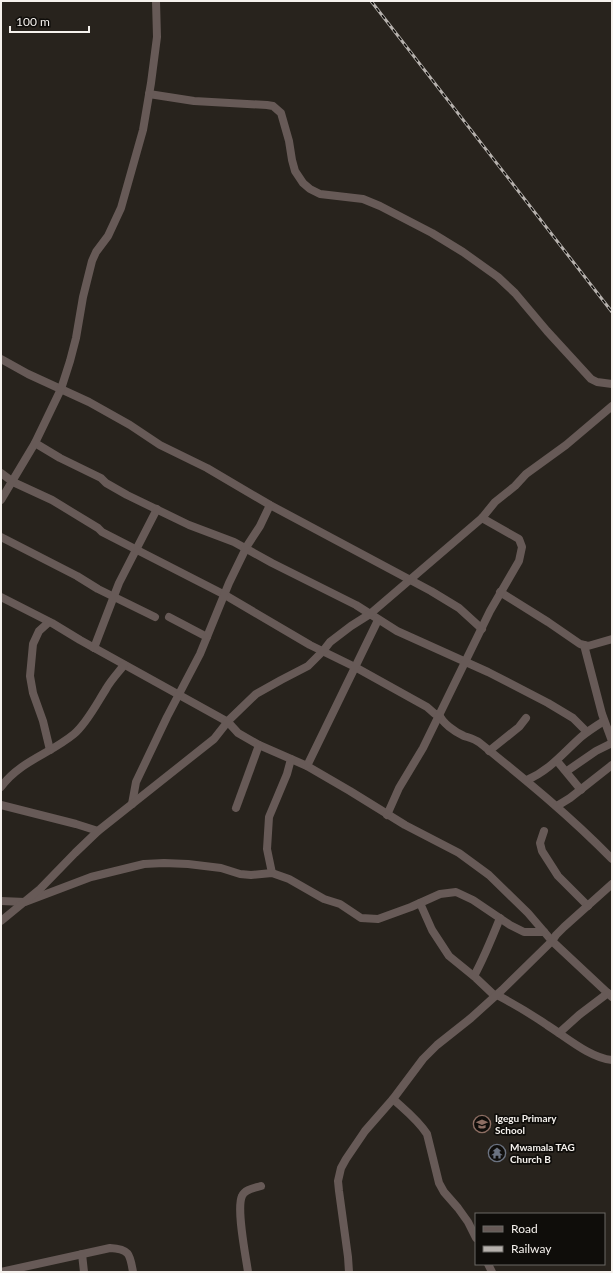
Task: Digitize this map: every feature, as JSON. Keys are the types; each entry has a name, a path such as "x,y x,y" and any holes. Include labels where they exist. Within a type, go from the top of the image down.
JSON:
{"street":[{"path":"1,500 35,443 61,389 76,338 83,297 92,261 108,236 121,208 143,130 157,37 156,1"},
{"path":"149,94 194,101 267,105 278,109 281,113 295,171 303,183 310,189 320,194 363,199 380,206 432,233 463,252 498,277 515,293 591,379 597,382 612,384"},
{"path":"1,359 28,374 89,402 115,416 160,445 207,468 270,505 431,591 459,608 482,629"},
{"path":"1,921 40,889 98,831 198,753 217,736 228,722 256,694 308,666 330,642 370,614 482,518 495,502 526,474 571,441 612,406"},
{"path":"35,443 66,461 101,478 106,483 127,495 190,525 234,542 356,605 397,631 488,672 567,713 580,724 586,732"},
{"path":"1,473 13,482 52,500 98,528 102,532 225,595 323,651 355,667 428,708 435,714 439,714 443,721 449,726 464,736 477,740 527,780 557,806 612,859"},
{"path":"132,804 136,782 167,717 180,695 246,549 260,526 270,505"},
{"path":"94,648 113,596 156,509"},
{"path":"387,815 399,788 423,748 500,592 518,561 522,547 519,539 482,518"},
{"path":"1,537 98,589 155,617"},
{"path":"500,592 575,641 584,645 596,644 612,639"},
{"path":"1,597 49,622 228,722 238,733 259,745 307,766 387,815 459,853 489,875 524,909 552,941 610,995 579,1015 559,1033"},
{"path":"170,617 207,637"},
{"path":"307,766 378,620"},
{"path":"49,622 39,631 33,644 30,676 33,693 43,720 50,750"},
{"path":"567,771 612,742 604,721 584,645"},
{"path":"1,787 19,768 50,750 80,728 124,665"},
{"path":"489,751 519,727 526,718"},
{"path":"527,780 542,773 557,761 586,732 604,721"},
{"path":"236,808 259,745"},
{"path":"272,874 267,849 269,818 287,774 291,759"},
{"path":"557,761 567,771 581,790"},
{"path":"557,806 581,790 612,765"},
{"path":"1,805 98,831"},
{"path":"544,831 540,843 542,851 558,876 588,906"},
{"path":"1,901 24,902 91,876 144,864 164,862 221,868 240,874 272,874 289,879 324,899 340,904 361,918 378,919 440,894 456,892 473,900 510,925 524,932 544,932"},
{"path":"349,1272 338,1181 341,1168 346,1159 365,1131 393,1099 429,1052 496,995 552,941 564,927 612,884"},
{"path":"420,903 432,930 449,956 496,995 600,1058 612,1060"},
{"path":"474,976 481,964 500,918"},
{"path":"393,1099 409,1113 427,1134 439,1183 444,1192 465,1218 475,1236"},
{"path":"248,1272 240,1206 242,1196 246,1192 261,1186"},
{"path":"1,1272 110,1248 121,1249 128,1252 131,1259 133,1272"},
{"path":"82,1254 84,1272"}],"railway":[{"path":"371,1 612,312"}],"place":[{"name":"Igegu Primary School","path":"482,1124"},
{"name":"Mwamala TAG Church B","path":"497,1153"}]}
